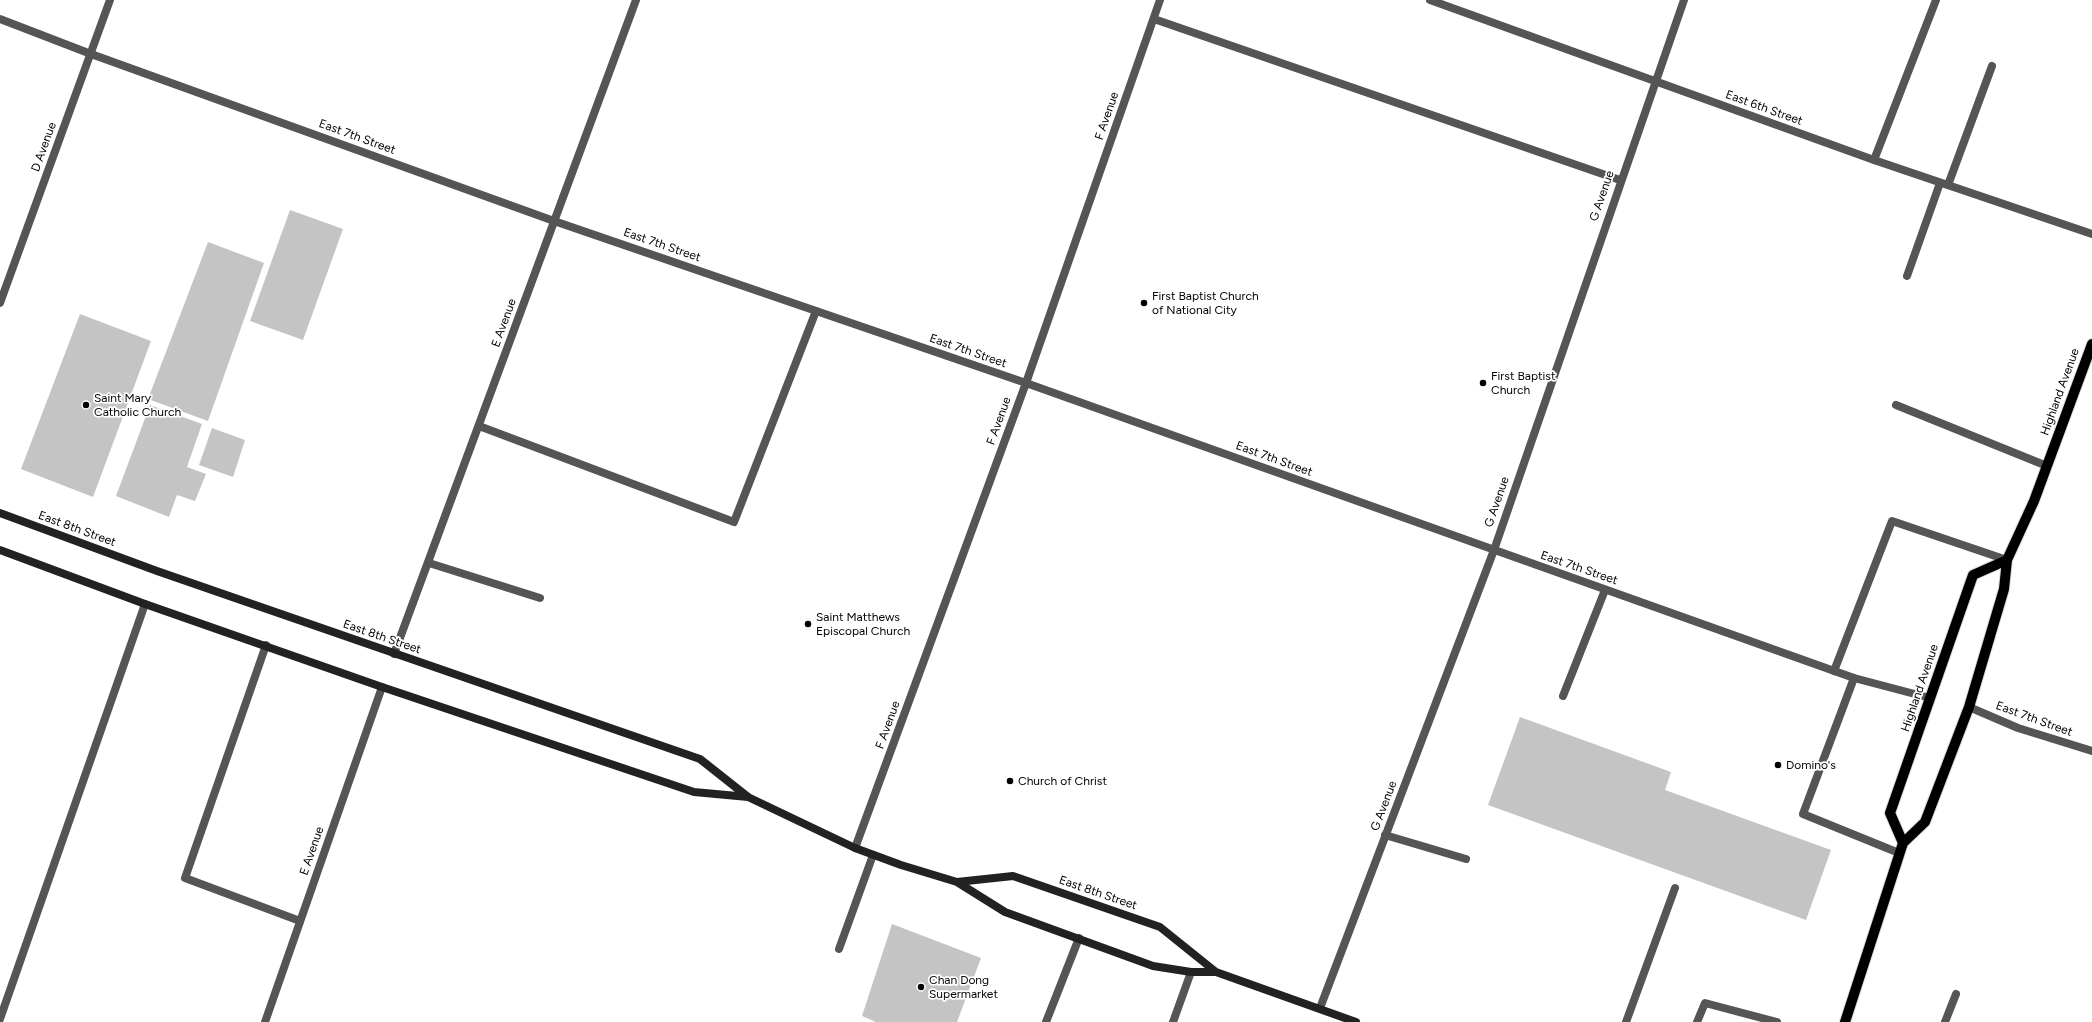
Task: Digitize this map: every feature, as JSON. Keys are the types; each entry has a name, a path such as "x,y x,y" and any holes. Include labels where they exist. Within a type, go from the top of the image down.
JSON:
{"main road":[{"name":"Highland Avenue","path":"1845,1022 1899,853 1903,843 1925,822 1969,707 2004,589 2007,560 2034,501 2092,344"},
{"name":"East 8th Street","path":"0,513 156,571 394,654 577,715 700,759 748,797 872,855 957,882 1005,912 1153,966 1191,972 1216,972 1356,1022"},
{"name":"East 8th Street","path":"0,550 145,604 266,645 382,687 694,792 748,797"},
{"name":"Highland Avenue","path":"1903,843 1890,813 1973,575 2007,560"},
{"name":"East 8th Street","path":"957,882 1013,876 1020,878 1160,927 1216,972"}],"street":[{"name":"D Avenue","path":"0,303 110,0"},
{"name":"E Avenue","path":"394,654 636,0"},
{"name":"F Avenue","path":"855,848 1026,383 1160,0"},
{"name":"East 6th Street","path":"1430,0 1654,82 1874,160 2092,234"},
{"name":"G Avenue","path":"1320,1008 1494,550 1620,180 1684,0"},
{"path":"1874,160 1936,0"},
{"path":"1154,18 1620,180"},
{"name":"East 7th Street","path":"0,19 91,54 554,221 1026,383 1854,678 1930,698"},
{"path":"1907,276 1992,66"},
{"path":"479,426 734,522 816,311"},
{"path":"1896,405 2047,466"},
{"path":"1834,671 1892,521 2007,560"},
{"path":"428,563 540,598"},
{"path":"1563,696 1605,590"},
{"path":"0,1019 145,604"},
{"path":"266,645 185,878 300,921"},
{"path":"1854,678 1803,814 1899,853"},
{"name":"E Avenue","path":"265,1022 382,687"},
{"name":"East 7th Street","path":"1969,707 2018,728 2092,751"},
{"path":"1386,836 1466,859"},
{"path":"839,949 872,855"},
{"path":"1626,1022 1675,888"},
{"path":"1046,1022 1079,938"},
{"path":"1174,1022 1191,972"},
{"path":"1945,1022 1956,994"},
{"path":"1697,1022 1704,1003 1777,1022"}],"building":[{"path":"290,210 343,229 303,340 250,321"},
{"path":"208,242 264,263 208,421 148,399"},
{"name":"Saint Mary Catholic Church","path":"80,314 151,341 93,497 21,469"},
{"path":"150,405 202,424 187,467 206,474 195,501 177,495 169,517 116,496"},
{"path":"212,428 245,440 233,477 199,465"},
{"path":"1520,717 1671,772 1665,790 1831,850 1806,920 1488,805"},
{"name":"Chan Dong Supermarket","path":"892,924 981,958 957,1022 876,1022 862,1016"}],"place":[{"name":"First Baptist Church of National City","path":"1144,303"},
{"name":"First Baptist Church","path":"1483,383"},
{"name":"Saint Mary Catholic Church","path":"86,405"},
{"name":"Saint Matthews Episcopal Church","path":"808,624"},
{"name":"Domino's","path":"1778,765"},
{"name":"Church of Christ","path":"1010,781"},
{"name":"Chan Dong Supermarket","path":"921,987"}]}
